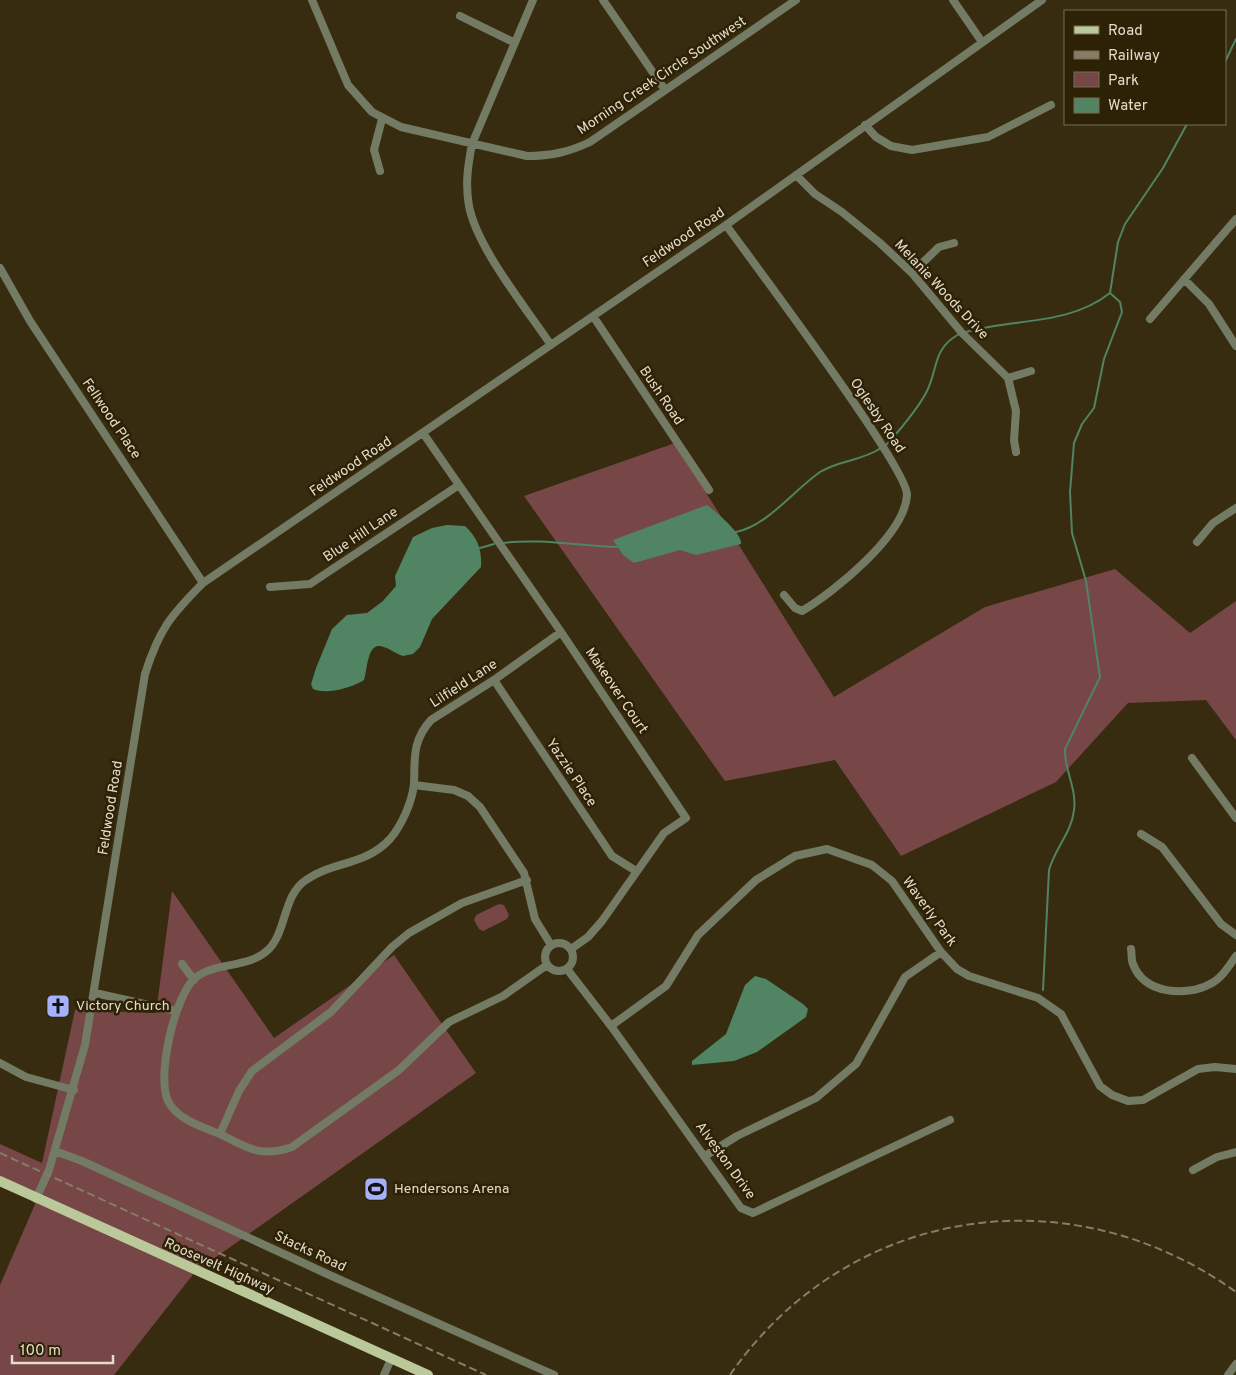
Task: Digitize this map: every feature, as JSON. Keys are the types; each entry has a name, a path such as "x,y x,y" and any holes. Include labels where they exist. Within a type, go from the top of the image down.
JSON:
{"main road":[{"name":"Roosevelt Highway","path":"0,1182 428,1375"}],"street":[{"name":"Morning Creek Circle Southwest","path":"312,0 348,85 362,104 382,119 401,127 527,156 564,153 590,142 796,0"},
{"path":"533,0 472,144 468,165 467,187 476,228 487,249 551,345"},
{"path":"603,0 665,90"},
{"path":"953,0 982,42"},
{"name":"Feldwood Road","path":"36,1198 49,1170 74,1090 94,993 145,674 153,649 166,623 203,584 796,176 1042,0"},
{"path":"460,16 515,43"},
{"path":"865,125 876,137 891,146 912,150 988,137 1051,105"},
{"path":"380,171 374,150 382,119"},
{"name":"Melanie Woods Drive","path":"796,176 815,194 842,212 880,243 912,273 962,333 1008,378"},
{"path":"1150,319 1236,219"},
{"name":"Oglesby Road","path":"726,224 851,401 906,484 905,506 881,544 849,577 802,611 795,608 784,595"},
{"path":"912,273 939,247 954,243"},
{"name":"Fellwood Place","path":"0,268 30,321 203,584"},
{"path":"1184,280 1209,304 1236,346"},
{"name":"Bush Road","path":"593,316 709,490"},
{"path":"1016,452 1014,440 1016,411 1008,378 1031,371"},
{"name":"Makeover Court","path":"423,433 561,632 686,818 664,833 602,921 588,937 571,950"},
{"name":"Blue Hill Lane","path":"270,587 310,584 459,485"},
{"path":"1198,542 1213,523 1236,508"},
{"name":"Lilfield Lane","path":"194,980 205,973 244,962 264,953 275,940 292,898 302,883 316,874 366,858 386,842 395,832 409,806 414,785 414,752 423,728 431,720 494,680 561,632"},
{"name":"Yazzie Place","path":"494,680 612,856 636,871"},
{"path":"1192,758 1236,818"},
{"path":"414,785 454,790 468,796 480,806 527,880 535,920 551,945"},
{"path":"1141,834 1162,847 1222,924 1236,934"},
{"name":"Waverly Park","path":"611,1026 666,986 698,935 756,880 795,856 827,849 872,865 892,881 941,952 957,969 969,976 1038,998 1061,1014 1100,1086 1128,1101 1142,1100 1198,1069 1215,1067 1236,1069"},
{"path":"220,1134 239,1091 252,1071 331,1012 392,947 409,933 462,903 527,880"},
{"path":"563,944 571,950 573,960 567,969 556,971 547,965 546,952 551,945 563,944"},
{"path":"1131,949 1133,964 1146,980 1163,990 1183,992 1210,984 1236,956"},
{"path":"705,1156 736,1136 816,1098 856,1064 905,977 941,952"},
{"path":"182,964 194,980 184,992 176,1011 163,1074 166,1096 171,1106 185,1119 256,1151 274,1153 292,1147 399,1070 449,1022 503,996 547,965"},
{"name":"Alveston Drive","path":"567,969 611,1026 741,1208 753,1212 950,1120"},
{"path":"94,993 176,1011"},
{"path":"0,1063 26,1077 74,1090"},
{"name":"Stacks Road","path":"55,1151 82,1161 334,1277 554,1375"},
{"path":"1193,1170 1217,1158 1236,1152"},
{"path":"384,1375 391,1359"},
{"path":"1228,1375 1236,1364"}],"green space":[{"path":"675,443 834,697 985,607 1115,569 1190,633 1236,601 1236,740 1206,700 1128,703 1056,782 901,856 835,760 725,781 524,496"},
{"path":"172,891 274,1038 394,955 476,1073 195,1272 114,1375 0,1375 0,1285 36,1202 0,1187 0,1144 42,1163 75,1010 156,1013"},
{"path":"499,904 504,905 509,915 507,919 483,931 479,929 474,920 476,915"}],"water":[{"path":"707,505 733,529 738,535 741,544 696,555 680,550 634,563 623,555 613,540"},
{"path":"447,525 465,526 473,535 481,555 481,567 432,619 420,647 413,654 403,656 380,646 376,647 372,649 368,659 364,680 339,690 319,691 313,689 311,684 316,668 332,629 347,615 367,613 383,601 396,586 395,576 413,537 432,528"},
{"path":"755,976 766,979 803,1004 808,1009 806,1017 757,1052 734,1061 692,1065 692,1061 726,1034 745,985"}],"waterway":[{"path":"1226,60 1236,39"},
{"path":"966,332 1059,316 1094,304 1110,293 1118,242 1125,224 1163,168 1186,125"},
{"path":"1043,990 1049,870 1070,826 1074,810 1074,794 1066,764 1065,749 1100,677 1086,581 1072,533 1070,492 1074,443 1082,424 1094,408 1104,359 1122,312 1120,302 1110,293"},
{"path":"885,446 907,421 926,393 940,353 950,340 959,334"},
{"path":"736,532 759,523 820,472 835,465 866,456 881,448"},
{"path":"502,543 531,541 618,547"},
{"path":"480,548 494,544"}],"railway":[{"path":"0,1153 486,1375"},
{"path":"730,1375 778,1318 835,1274 897,1243 964,1225 1033,1221 1103,1231 1171,1254 1236,1292"}],"place":[{"name":"Victory Church","path":"58,1006"},
{"name":"Hendersons Arena","path":"376,1189"}]}
